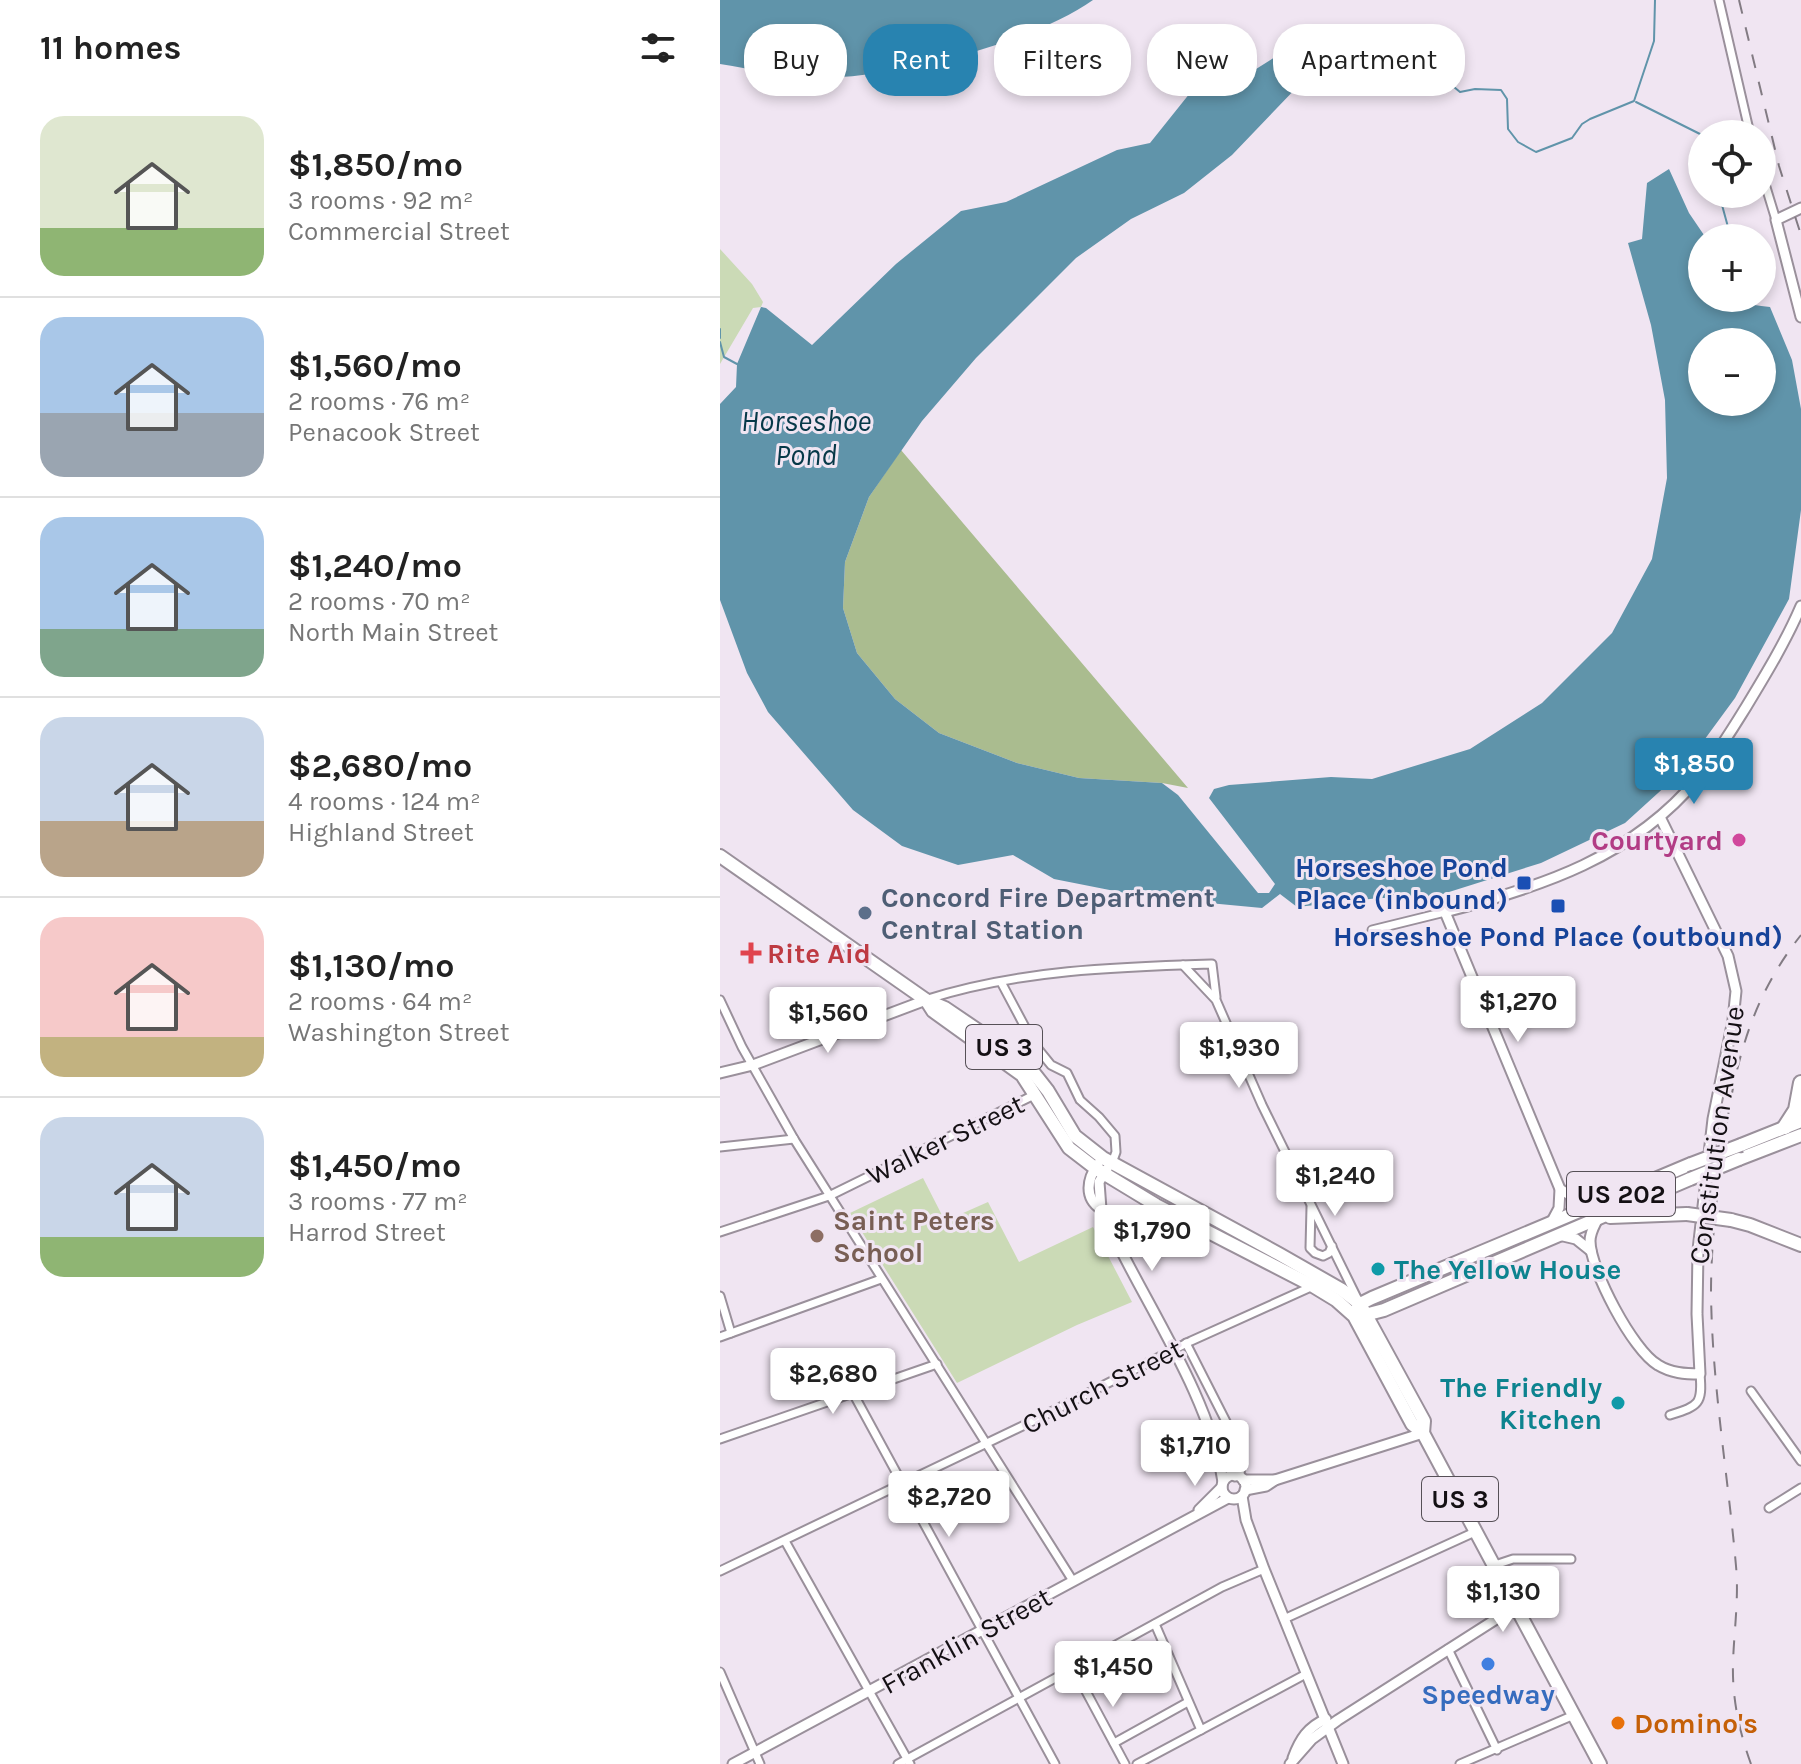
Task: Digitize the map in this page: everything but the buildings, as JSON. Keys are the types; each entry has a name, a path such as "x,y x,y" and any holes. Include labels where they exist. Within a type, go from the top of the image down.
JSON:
{"highway":[{"path":"1785,1127 1796,1110 1801,1083"}],"main road":[{"name":"US 3","path":"720,856 926,1000 945,1008 1026,1063 1048,1091 1075,1136 1103,1166 1368,1316 1424,1421 1423,1433"},
{"name":"US 3","path":"926,1000 933,1011 1022,1075 1069,1148 1279,1254 1342,1290 1357,1310 1412,1424 1423,1433 1600,1764"},
{"name":"US 202","path":"1357,1310 1554,1229 1596,1204 1801,1121"},
{"name":"US 202","path":"1554,1229 1598,1218 1801,1135"},
{"path":"1598,1218 1687,1214 1731,1220 1801,1245"},
{"name":"US 202","path":"1368,1316 1488,1257"}],"street":[{"path":"1719,0 1747,120"},
{"path":"1772,208 1801,317"},
{"path":"1776,220 1801,208"},
{"path":"1372,930 1521,891 1577,870 1625,843 1660,817 1697,779 1723,744 1772,664 1801,606"},
{"name":"Constitution Avenue","path":"1660,817 1728,956 1736,991 1713,1119 1698,1250 1700,1374"},
{"path":"1445,912 1560,1189 1554,1229 1576,1239 1591,1251"},
{"path":"720,1073 753,1065 926,1000 1001,982 1067,972 1212,964 1216,1000 1262,1105 1332,1246 1357,1310"},
{"path":"1183,965 1216,1000"},
{"path":"1001,982 1034,1044 1051,1065 1067,1073 1080,1100 1115,1136 1115,1144 1103,1166 1089,1177 1090,1198 1093,1205 1101,1209 1173,1351 1216,1447 1223,1485 1246,1520"},
{"path":"720,1000 794,1139 1073,1581"},
{"name":"Walker Street","path":"720,1232 829,1196 1036,1094"},
{"path":"720,1147 794,1139"},
{"path":"1560,1189 1579,1201 1596,1204"},
{"path":"1311,1205 1310,1248 1323,1256 1329,1253 1332,1246"},
{"path":"1598,1218 1590,1237 1591,1251 1615,1310 1641,1351 1666,1369 1700,1374 1699,1402 1670,1415"},
{"path":"720,1337 881,1279"},
{"name":"Church Street","path":"720,1571 986,1444 1186,1343 1313,1286"},
{"path":"720,1296 731,1333"},
{"path":"1186,1343 1241,1451 1246,1520 1343,1764"},
{"path":"720,1439 937,1364"},
{"path":"1751,1391 1801,1461"},
{"path":"853,1393 1055,1764"},
{"path":"1223,1485 1228,1477 1241,1484 1275,1480 1423,1433"},
{"path":"1216,1447 1222,1451 1241,1484"},
{"name":"Franklin Street","path":"733,1764 1230,1498 1241,1484"},
{"name":"Franklin Street","path":"1198,1513 1206,1500 1223,1485"},
{"path":"1769,1508 1801,1488"},
{"path":"1284,1619 1477,1531"},
{"path":"785,1541 909,1762"},
{"path":"1495,1565 1513,1559 1571,1559"},
{"path":"898,1764 909,1762 1222,1587 1264,1569"},
{"path":"1291,1762 1328,1723 1515,1607"},
{"path":"1155,1624 1201,1730"},
{"path":"1448,1649 1497,1750"},
{"path":"1074,1669 1125,1764"},
{"path":"720,1672 760,1764"},
{"path":"1137,1764 1306,1674"},
{"path":"1114,1743 1188,1702"},
{"path":"1460,1764 1574,1715"}],"green space":[{"path":"720,249 752,284 763,302 761,307 753,308 720,364"},
{"path":"901,450 1188,788 1162,783 1079,778 1017,763 939,733 895,699 857,653 843,608 845,562 869,497"},
{"path":"923,1178 945,1221 988,1202 1019,1262 1093,1227 1132,1302 957,1383 850,1213"}],"water":[{"path":"720,0 1093,0 1049,24 994,24 994,46 978,50 978,24 863,24 863,75 847,76 847,24 744,24 744,68 720,64"},
{"name":"Horseshoe Pond","path":"1273,58 1273,96 1289,96 1232,155 1184,193 1131,219 1076,258 976,358 922,421 869,497 845,562 843,608 857,653 895,699 939,733 1017,763 1079,778 1162,783 1178,795 1258,893 1269,893 1275,884 1209,798 1214,789 1229,785 1331,777 1372,779 1470,749 1542,703 1612,633 1652,559 1667,478 1665,400 1651,325 1628,243 1642,239 1647,183 1669,169 1696,224 1688,224 1688,312 1772,312 1792,360 1801,409 1801,510 1789,599 1735,698 1680,773 1625,823 1541,863 1430,898 1379,898 1297,907 1280,894 1262,908 1145,897 1054,879 1013,855 958,865 902,846 853,810 768,712 747,673 720,600 720,404 736,387 737,364 761,307 812,345 896,264 961,211 1006,202 1117,150 1150,143 1188,96 1257,96 1257,68"}],"waterway":[{"path":"1465,91 1501,90 1507,99 1508,129 1518,142 1536,152 1572,138 1590,119 1634,101 1654,41 1655,0"},
{"path":"1636,102 1688,128"},
{"path":"1723,208 1727,224"},
{"path":"720,329 720,338"},
{"path":"720,342 724,357 737,364"}],"railway":[{"path":"1739,0 1779,166 1801,235"},
{"path":"1751,1764 1740,1727 1734,1689 1737,1578 1714,1362 1712,1255 1724,1142 1740,1058 1769,983 1801,935"}],"place":[{"name":"Courtyard","path":"1739,840"},
{"name":"Horseshoe Pond Place (inbound)","path":"1524,883"},
{"name":"Horseshoe Pond Place (outbound)","path":"1558,906"},
{"name":"Concord Fire Department Central Station","path":"865,913"},
{"name":"Rite Aid","path":"751,953"},
{"name":"Saint Peters School","path":"817,1236"},
{"name":"The Yellow House","path":"1378,1269"},
{"name":"The Friendly Kitchen","path":"1618,1403"},
{"name":"Speedway","path":"1488,1664"},
{"name":"Domino's","path":"1618,1723"}]}
